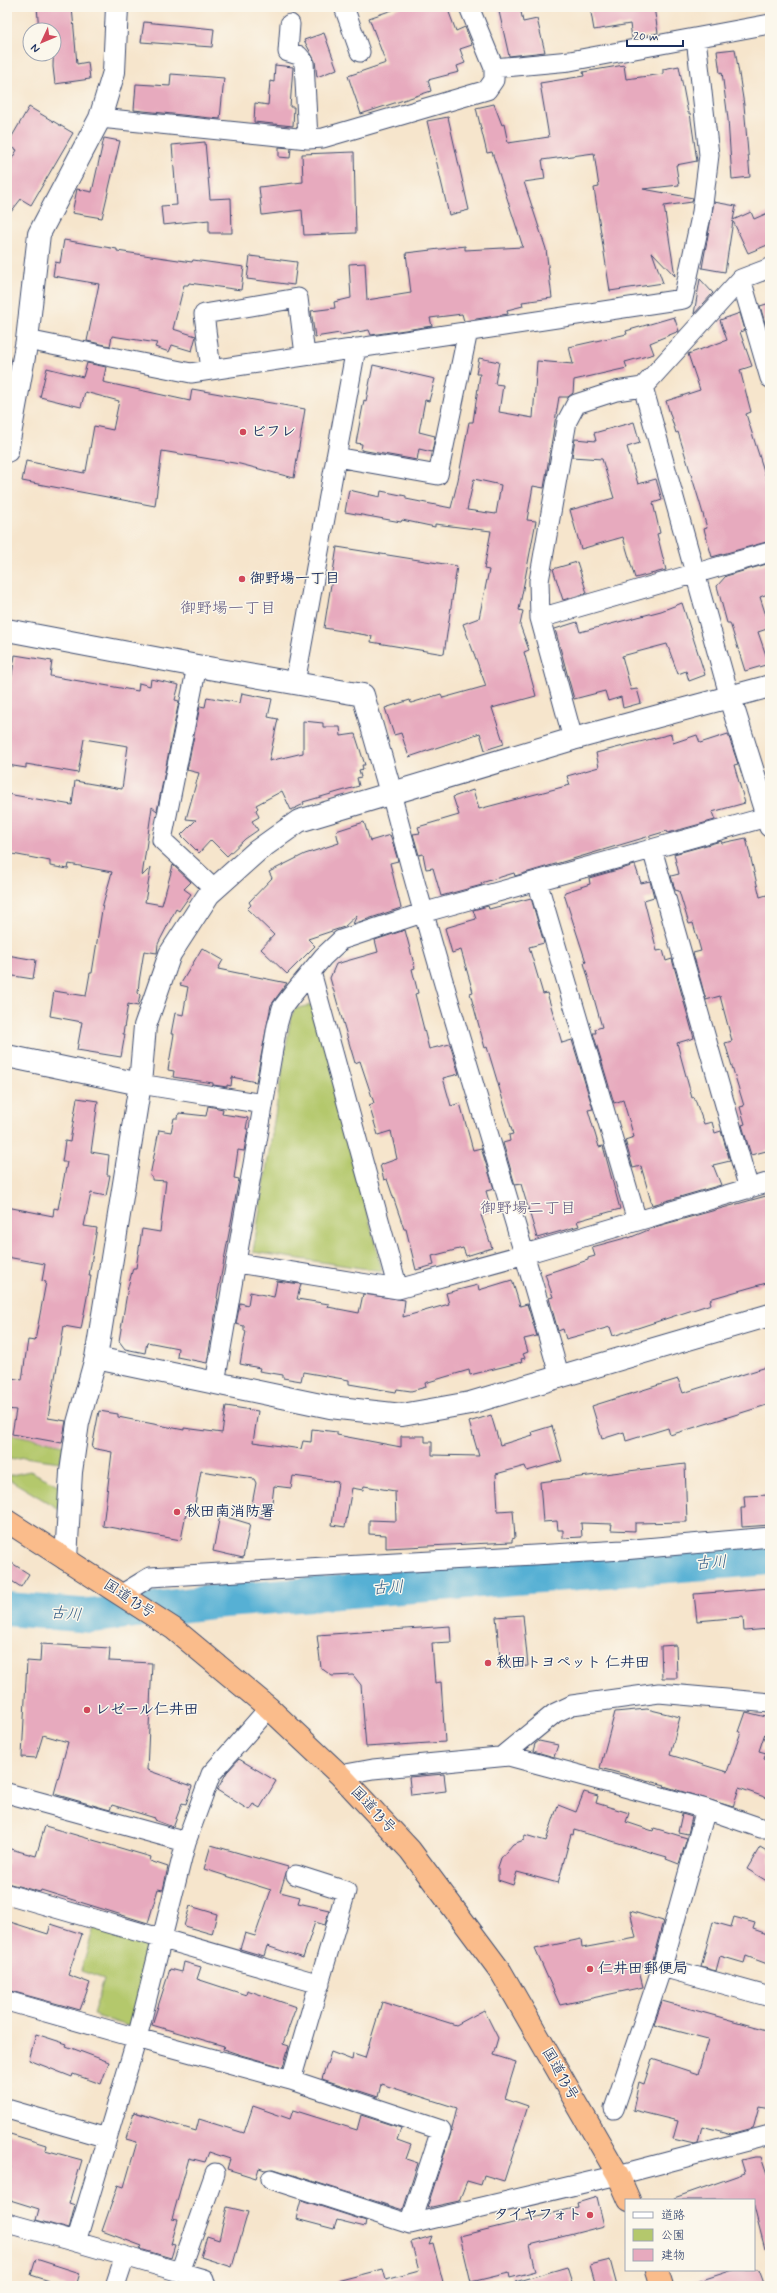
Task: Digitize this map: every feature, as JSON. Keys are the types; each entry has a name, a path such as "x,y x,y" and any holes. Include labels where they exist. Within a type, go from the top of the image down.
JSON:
{"highway":[{"name":"国道13号","path":"7,1521 124,1595 174,1629 269,1708 340,1775 410,1850 501,1972 618,2175 629,2199"},
{"path":"657,2271 662,2286"}],"street":[{"path":"7,451 27,340 39,234 100,118 114,72 117,7"},
{"path":"344,7 360,52"},
{"path":"100,118 308,139 323,138 487,90 494,80 494,68 469,7"},
{"path":"290,24 288,52 298,55 304,62 308,139"},
{"path":"494,68 570,61 770,24"},
{"path":"27,340 191,373 683,299 702,212 710,155 696,38"},
{"path":"573,739 540,618 539,581 567,421 576,404 616,391 643,387 741,279 770,268"},
{"path":"741,279 770,378"},
{"path":"211,370 204,314 298,298 305,355"},
{"path":"336,457 438,475 468,331"},
{"path":"295,683 356,348"},
{"path":"215,1383 237,1263 263,1104 282,1008 311,972 341,940 422,913 652,849 769,820 730,698 696,572 643,387"},
{"path":"540,618 770,552"},
{"path":"7,630 197,666 363,695 392,793 422,913 526,1254 560,1378"},
{"path":"197,666 162,840 215,889"},
{"path":"66,1559 71,1472 78,1423 96,1358 140,1084 145,1026 170,954 209,894 257,851 299,821 573,739 770,686"},
{"path":"652,849 749,1189"},
{"path":"537,881 637,1221"},
{"path":"311,972 398,1289"},
{"path":"7,1056 140,1084 263,1104"},
{"path":"237,1263 398,1289 526,1254 770,1182"},
{"path":"96,1358 330,1407 402,1414 470,1403 560,1378 770,1315"},
{"path":"124,1595 150,1577 623,1550 770,1537"},
{"path":"501,1757 555,1713 572,1705 659,1693 770,1703"},
{"path":"76,2242 137,2038 163,1939 186,1842 211,1774 269,1708"},
{"path":"340,1775 373,1769 509,1756 706,1809 767,1832"},
{"path":"7,1793 186,1842"},
{"path":"614,2108 662,1967 706,1809"},
{"path":"291,2080 346,1891 296,1875"},
{"path":"7,1894 320,1984"},
{"path":"662,1967 770,1997"},
{"path":"7,2001 291,2080 441,2130 410,2224"},
{"path":"7,2109 107,2138"},
{"path":"271,2179 410,2224 618,2175 770,2135"},
{"path":"180,2272 215,2172"},
{"path":"7,2223 204,2279 206,2286"},
{"path":"115,2286 125,2256"}],"green space":[{"path":"316,1004 382,1271 253,1252 290,1022 294,1009"},
{"path":"7,1433 64,1445 60,1462 24,1457 7,1460"},
{"path":"30,1471 61,1486 62,1511 7,1478 7,1476"},
{"path":"94,1927 156,1946 131,2027 93,2015 104,1979 81,1971"}],"building":[{"path":"37,7 72,7 77,64 88,62 90,79 55,84 53,62 62,62 62,22 38,22"},
{"path":"401,7 447,7 456,31 465,27 472,45 460,49 465,63 457,66 459,72 428,80 431,91 361,114 348,76 386,63 369,18"},
{"path":"498,7 520,7 523,22 537,19 545,52 509,56"},
{"path":"590,7 654,7 658,33 632,38 630,24 594,30"},
{"path":"144,22 214,29 212,47 141,42"},
{"path":"324,33 337,69 317,77 315,61 304,40"},
{"path":"735,49 744,105 750,177 732,179 728,119 722,72 720,73 717,51"},
{"path":"275,65 293,67 290,107 294,107 293,126 254,122 255,103 268,105 270,81 274,82"},
{"path":"624,65 626,79 663,74 663,69 679,66 688,113 690,113 697,161 676,165 679,185 643,189 693,198 692,202 664,206 675,276 652,252 663,283 610,291 594,188 599,187 594,153 542,160 545,179 524,182 546,249 552,298 522,302 523,306 507,310 508,314 464,321 462,314 430,318 432,326 371,335 369,330 340,335 340,333 315,337 311,311 335,308 334,302 351,298 349,264 365,263 367,300 411,293 406,253 465,246 465,250 523,247 492,152 487,153 476,108 494,104 502,125 504,124 508,143 549,137 540,83 584,76 583,72"},
{"path":"171,74 224,78 220,119 134,110 136,84 170,86"},
{"path":"29,107 73,133 31,205 21,199 7,217 7,167 17,150 7,145"},
{"path":"448,117 469,210 449,215 427,121"},
{"path":"104,138 120,141 102,218 72,213 77,189 92,192"},
{"path":"205,142 210,199 231,198 232,233 209,233 209,220 163,225 161,206 177,205 172,145"},
{"path":"279,147 291,148 290,158 279,157"},
{"path":"354,152 356,233 304,235 302,210 262,215 259,187 303,182 302,154"},
{"path":"714,202 736,206 733,220 751,212 754,219 770,212 770,244 748,253 733,221 725,272 702,268"},
{"path":"64,240 117,249 117,251 192,262 193,260 244,267 241,290 189,283 188,285 184,285 173,329 196,336 192,351 172,345 169,352 155,347 157,343 112,336 110,346 87,341 99,284 53,276 55,262 60,263"},
{"path":"250,256 297,262 294,285 247,279"},
{"path":"700,279 713,293 694,314"},
{"path":"770,303 770,322 765,323 760,306"},
{"path":"740,313 745,330 740,332 752,366 740,370 751,412 746,414 770,490 770,541 712,557 704,529 707,528 699,500 678,432 676,433 666,401 700,390 688,354 727,340 720,320"},
{"path":"674,317 679,331 650,343 654,354 625,362 627,368 574,380 573,393 568,397 559,397 544,488 533,486 527,520 536,521 519,610 523,611 520,625 529,650 524,652 536,696 492,708 504,744 485,750 480,733 409,757 401,733 394,735 385,708 410,700 411,703 441,694 443,698 486,686 463,624 479,618 489,570 484,569 491,531 435,524 435,527 402,520 401,522 345,512 349,490 380,497 381,491 406,496 406,499 451,508 469,422 473,422 480,374 476,374 479,358 499,362 495,384 503,385 499,412 533,418 537,361 573,364 569,347 627,334 626,331","holes":["474,479 501,485 496,514 467,510"]},
{"path":"87,363 106,367 103,382 190,401 192,389 305,409 294,478 240,464 162,451 155,506 22,481 26,461 84,473 84,470 86,471 94,426 113,430 119,401 85,392 81,407 40,397 47,368 83,377"},
{"path":"373,365 435,379 429,401 425,400 419,432 435,436 432,452 419,449 417,460 361,450 362,444 356,443 364,400 366,401"},
{"path":"634,422 640,443 627,447 638,484 656,479 662,500 653,503 660,533 657,534 666,570 635,578 623,537 581,549 570,510 614,498 602,459 572,457 575,439 596,441 594,433"},
{"path":"337,547 457,566 444,654 371,642 372,636 324,628"},
{"path":"577,562 587,593 563,600 553,569"},
{"path":"770,563 770,593 760,597 770,628 758,632 769,664 745,671 730,623 727,623 717,586 726,576"},
{"path":"682,603 705,675 689,681 686,671 678,674 667,644 622,656 631,690 637,689 641,703 623,708 621,697 608,701 605,691 574,699 555,629 577,622 580,632 661,611"},
{"path":"15,655 52,661 50,676 138,691 139,683 150,686 151,679 179,685 175,700 179,701 157,811 152,807 142,876 151,867 145,902 162,905 173,865 191,882 184,889 191,894 179,911 176,909 158,944 157,953 144,951 139,982 138,993 140,995 138,1006 128,1004 121,1057 77,1050 82,1022 50,1016 54,991 86,996 90,973 92,973 103,904 112,872 69,864 68,869 50,866 50,861 7,853 7,794 72,805 75,781 122,789 128,746 84,739 78,773 26,764 26,768 7,765 7,707"},
{"path":"242,693 272,699 268,717 278,719 269,761 303,753 303,721 323,723 323,727 340,727 341,736 355,734 365,765 362,765 363,769 359,770 361,777 357,778 359,786 303,802 304,804 291,810 282,791 256,805 258,808 256,810 259,817 252,821 258,830 245,839 227,856 211,840 199,853 181,835 196,820 186,819 199,773 187,770 200,706 205,707 207,697 240,703"},
{"path":"671,734 673,743 697,735 700,743 728,734 738,764 734,765 745,803 712,812 715,820 668,833 667,831 515,876 514,873 481,883 482,885 441,896 433,868 426,869 423,854 419,855 413,834 420,833 418,827 459,815 453,797 473,790 479,809 570,785 567,776 599,767 596,753"},
{"path":"364,822 370,841 390,835 398,861 390,863 401,908 353,924 357,915 344,927 308,939 315,946 287,974 261,949 274,935 247,909 251,905 249,902 272,878 269,872 305,854 339,843 336,831"},
{"path":"746,838 760,897 770,894 770,1150 751,1155 742,1125 745,1124 740,1107 744,1106 725,1043 732,1041 720,996 706,1000 693,953 701,951 693,923 689,924 679,891 675,890 671,876 679,874 674,854 721,841 722,843"},
{"path":"635,865 641,883 650,881 654,897 644,900 657,951 663,950 666,961 672,959 694,1038 677,1043 692,1098 694,1097 704,1124 712,1122 715,1133 721,1131 730,1161 713,1165 721,1185 652,1205 641,1166 633,1168 625,1140 634,1137 623,1100 614,1103 593,1033 596,1033 595,1029 602,1027 584,963 586,962 564,894 565,892 590,884 589,878"},
{"path":"531,898 544,943 529,947 543,994 547,993 562,1043 572,1040 593,1109 588,1110 599,1147 603,1146 620,1209 577,1221 579,1226 537,1238 521,1184 515,1185 503,1143 510,1141 509,1135 513,1134 487,1047 485,1048 470,993 473,992 461,950 452,953 445,928 476,919 473,910 488,906 489,909"},
{"path":"405,930 415,968 412,969 418,993 415,994 429,1049 450,1044 459,1074 443,1078 451,1106 460,1103 473,1150 481,1148 494,1189 486,1191 492,1212 481,1215 492,1248 466,1256 463,1248 432,1256 434,1265 416,1270 406,1229 404,1229 387,1179 384,1180 380,1165 397,1159 391,1131 378,1135 369,1105 374,1103 360,1061 355,1063 330,978 336,964 378,952 375,940"},
{"path":"202,948 223,960 218,969 287,983 271,1005 256,1082 232,1077 231,1086 227,1085 227,1087 213,1085 213,1083 173,1077 174,1071 168,1070 174,1034 171,1034 175,1013 183,1015 188,987 180,985"},
{"path":"7,955 36,960 33,979 7,975"},
{"path":"77,1098 98,1101 91,1152 109,1155 107,1175 110,1175 106,1196 91,1193 84,1226 97,1228 89,1276 91,1276 81,1329 64,1326 48,1418 66,1421 62,1443 12,1434 16,1410 7,1409 7,1377 22,1380 28,1340 35,1341 46,1282 42,1281 45,1264 7,1257 7,1207 53,1216 54,1208 58,1209 67,1162 62,1162 65,1141 70,1142"},
{"path":"208,1106 223,1109 222,1114 248,1118 246,1129 248,1129 244,1151 238,1150 234,1178 239,1179 217,1298 207,1363 177,1357 178,1348 147,1342 145,1353 125,1349 119,1341 128,1287 133,1268 136,1268 142,1229 160,1232 166,1181 152,1180 152,1177 150,1176 159,1130 171,1132 174,1118 178,1118 179,1113 206,1116"},
{"path":"766,1196 770,1209 770,1282 713,1298 710,1300 711,1304 613,1336 610,1327 566,1339 563,1329 558,1331 549,1298 553,1297 545,1274 588,1260 588,1258 595,1256 592,1247 629,1238 658,1226"},
{"path":"512,1280 520,1306 527,1304 537,1336 524,1339 528,1352 523,1354 525,1358 521,1359 522,1362 470,1375 469,1370 425,1383 426,1387 411,1391 397,1389 396,1392 349,1384 349,1380 303,1372 301,1381 283,1378 283,1375 259,1371 260,1368 240,1364 246,1331 244,1331 244,1326 236,1324 240,1303 248,1305 250,1292 274,1297 277,1281 301,1284 297,1299 329,1304 328,1307 359,1313 363,1294 405,1300 403,1317 449,1304 446,1293 478,1285 479,1290"},
{"path":"770,1366 770,1404 670,1435 668,1428 626,1441 624,1432 602,1439 592,1406 678,1379 683,1393"},
{"path":"226,1406 258,1411 253,1442 301,1449 303,1441 311,1442 312,1429 337,1432 337,1435 401,1447 401,1436 425,1436 425,1442 432,1442 432,1455 479,1456 469,1422 491,1415 500,1445 533,1435 532,1432 552,1426 562,1461 527,1471 525,1466 496,1474 498,1511 513,1510 515,1538 512,1539 512,1542 386,1548 386,1535 369,1534 369,1520 396,1521 395,1491 364,1486 363,1490 352,1488 345,1527 332,1525 338,1482 293,1476 291,1488 274,1486 270,1519 250,1515 256,1483 254,1479 201,1471 193,1515 186,1513 181,1540 103,1526 112,1452 92,1448 99,1411 118,1414 118,1417 184,1430 184,1428 222,1433"},
{"path":"685,1464 687,1522 635,1523 635,1531 611,1530 612,1524 581,1523 582,1537 563,1538 563,1530 558,1530 557,1521 543,1522 540,1482"},
{"path":"770,1495 770,1525 742,1527 741,1508 745,1508 744,1496"},
{"path":"220,1515 250,1524 243,1558 213,1551"},
{"path":"7,1560 29,1574 21,1587 7,1578"},
{"path":"770,1588 770,1629 744,1631 743,1617 697,1621 694,1594"},
{"path":"523,1615 528,1666 501,1668 496,1617"},
{"path":"450,1626 451,1642 432,1643 435,1683 441,1682 445,1742 366,1747 361,1685 353,1675 332,1676 321,1668 317,1635"},
{"name":"レゼール仁井田","path":"41,1644 110,1648 109,1661 152,1663 147,1770 192,1786 186,1804 182,1803 173,1827 154,1820 155,1818 112,1805 110,1810 54,1794 68,1742 43,1735 36,1758 22,1757 27,1661 40,1662"},
{"path":"676,1645 677,1678 662,1678 661,1646"},
{"path":"647,1709 680,1717 670,1755 727,1772 741,1732 739,1732 746,1712 770,1718 759,1751 766,1753 764,1759 770,1761 770,1799 739,1788 733,1807 664,1786 665,1785 600,1768 615,1712"},
{"path":"539,1741 558,1745 554,1757 533,1751 535,1744"},
{"path":"239,1759 276,1781 260,1808 253,1804 249,1810 217,1790 227,1772"},
{"path":"444,1774 446,1791 411,1795 409,1777"},
{"path":"584,1792 598,1796 596,1803 629,1813 626,1822 653,1831 654,1828 687,1838 679,1864 666,1859 667,1857 574,1830 573,1835 571,1834 558,1883 517,1872 513,1885 498,1880 498,1867 501,1858 513,1844 524,1840 525,1835 546,1841 558,1805 576,1812"},
{"path":"682,1814 692,1817 688,1834 678,1832"},
{"path":"45,1826 151,1857 150,1861 168,1867 163,1890 158,1889 148,1923 41,1890 40,1892 7,1883 7,1848 36,1856"},
{"path":"211,1845 288,1867 280,1892 300,1897 298,1903 329,1910 325,1925 315,1922 303,1958 267,1946 264,1956 240,1949 245,1933 255,1936 271,1890 204,1869"},
{"path":"760,1847 770,1853 770,1883 747,1869"},
{"path":"190,1906 217,1914 212,1934 184,1926"},
{"path":"630,1911 663,1921 652,1963 638,1967 643,1987 560,2005 535,1949 581,1939 582,1948 636,1938"},
{"path":"734,1917 755,1923 753,1929 770,1935 770,1965 746,1956 744,1963 720,1956 716,1971 701,1967 713,1922 731,1927"},
{"path":"7,1921 48,1934 51,1924 82,1934 68,1975 90,1983 80,2010 7,1990"},
{"path":"184,1962 201,1967 197,1979 246,1995 247,1990 296,2007 283,2044 289,2046 283,2067 223,2049 224,2046 152,2025 170,1969 182,1972"},
{"path":"662,2001 770,2031 770,2108 759,2106 753,2128 731,2134 702,2126 698,2143 694,2144 673,2139 678,2121 633,2110 639,2082 644,2084 652,2059 698,2074 708,2039 654,2025"},
{"path":"382,2002 456,2025 484,2010 498,2038 493,2055 516,2062 505,2098 528,2106 504,2181 484,2175 481,2185 467,2181 459,2201 427,2208 451,2133 457,2108 381,2084 378,2097 322,2079 331,2052 352,2060 353,2054 365,2058"},
{"path":"36,2034 67,2044 66,2046 109,2062 101,2084 73,2074 72,2077 29,2060"},
{"path":"253,2106 290,2119 293,2110 357,2130 361,2115 401,2128 397,2140 411,2145 406,2159 418,2163 403,2210 274,2169 265,2170 259,2168 256,2178 227,2169 230,2159 209,2152 205,2162 189,2158 172,2219 178,2220 171,2244 175,2245 171,2258 140,2249 142,2246 102,2231 118,2185 124,2187 137,2142 126,2139 134,2112 196,2131 199,2119 244,2133"},
{"path":"7,2133 46,2145 45,2150 82,2160 69,2203 75,2205 69,2229 36,2220 39,2209 7,2199 7,2179 11,2167 7,2165"},
{"path":"761,2157 767,2175 770,2174 770,2248 765,2249 755,2211 755,2199 674,2199 745,2173 741,2160"},
{"path":"597,2197 604,2226 530,2245 536,2271 510,2278 509,2273 471,2282 460,2236 578,2207 577,2203"},
{"path":"301,2200 366,2221 365,2227 337,2220 334,2229 296,2219"},
{"path":"227,2207 248,2212 232,2267 201,2257 207,2236 219,2240"},
{"path":"432,2236 429,2244 433,2243 444,2286 338,2286 337,2281 383,2269 386,2280 419,2271 411,2242"},
{"path":"36,2259 80,2273 76,2286 65,2286 31,2275"},
{"path":"610,2260 617,2286 596,2286 590,2265"},
{"path":"567,2267 573,2286 516,2286 515,2282"},
{"path":"759,2270 765,2286 693,2286 693,2283 730,2271"}],"waterway":[{"name":"古川","path":"7,1609 91,1616 212,1602 770,1558"}],"place":[{"name":"ビフレ","path":"243,432"},
{"name":"御野場一丁目","path":"242,579"},
{"name":"秋田南消防署","path":"177,1512"},
{"name":"秋田トヨペット 仁井田","path":"488,1663"},
{"name":"レゼール仁井田","path":"87,1710"},
{"name":"仁井田郵便局","path":"590,1969"},
{"name":"タイヤフォト","path":"590,2215"}],"district":[{"name":"御野場一丁目","path":"228,608"},
{"name":"御野場二丁目","path":"528,1208"}]}
